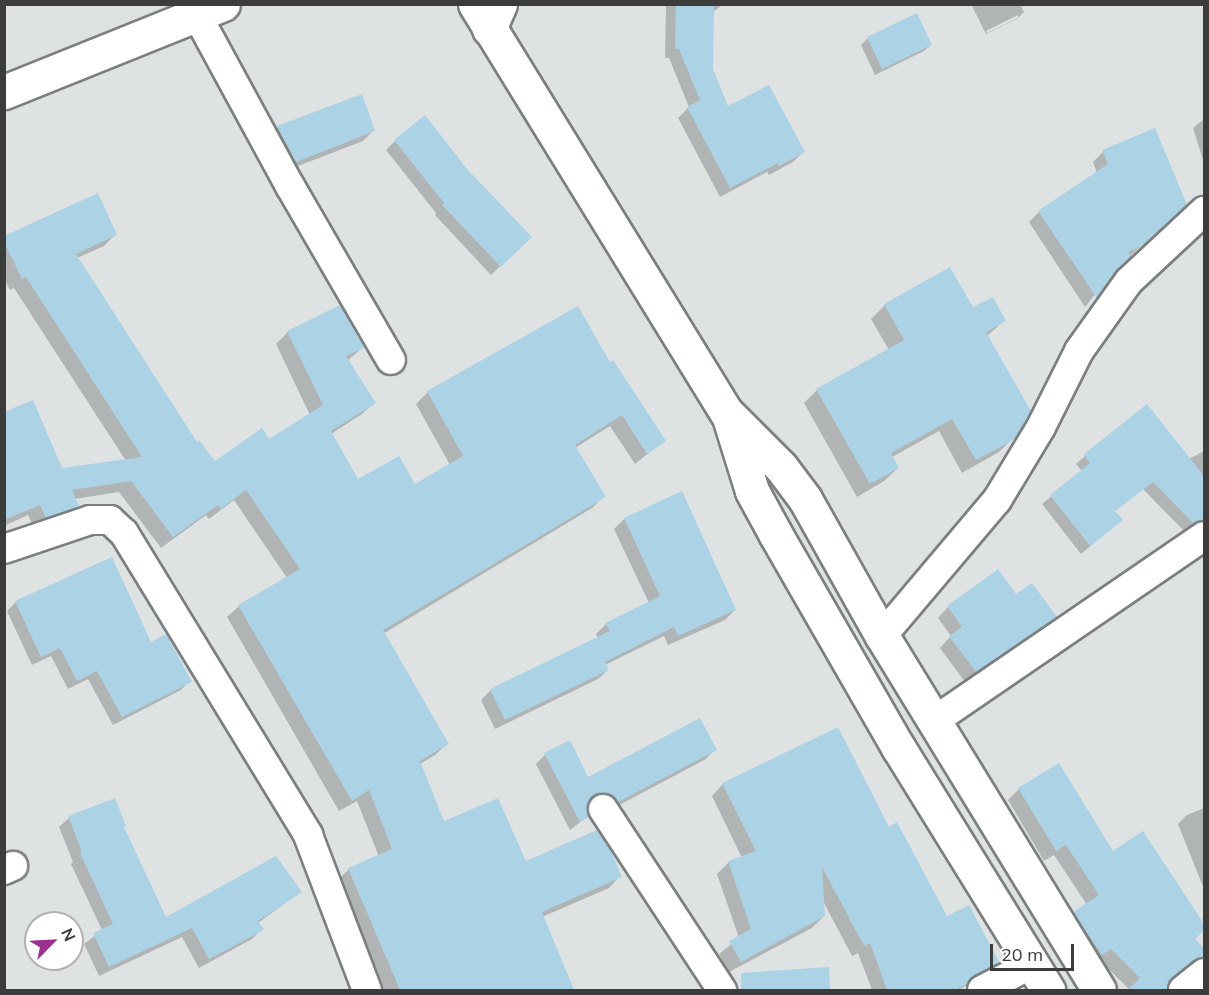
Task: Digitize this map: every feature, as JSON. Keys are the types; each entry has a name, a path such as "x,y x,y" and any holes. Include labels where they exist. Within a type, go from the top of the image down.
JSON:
{"main road":[{"path":"4,92 210,10"},
{"path":"488,13 728,413 781,467 805,499 882,636 1099,990"},
{"path":"728,413 752,491 776,535 898,747 1040,977"}],"street":[{"path":"210,10 290,186 391,360"},
{"path":"882,636 997,500 1041,427 1079,351 1130,281 1204,211"},
{"path":"4,549 90,520 110,520 124,532 308,835 367,990"},
{"path":"934,721 1204,536"},
{"path":"603,809 722,990"},
{"path":"1183,990 1204,973"},
{"path":"982,990 1040,977"}],"building":[{"path":"676,4 714,4 713,69 728,106 769,85 805,152 730,188 687,107 700,100 679,49 675,49"},
{"path":"917,13 932,45 882,69 867,37"},
{"path":"362,94 375,131 296,162 277,126"},
{"path":"425,115 467,169 532,237 501,267 442,205 444,203 394,140"},
{"path":"1155,128 1187,205 1143,245 1128,252 1131,256 1116,271 1097,298 1038,211 1108,164 1102,150"},
{"path":"98,193 117,235 76,254 197,442 199,440 215,461 262,428 269,439 323,405 287,331 340,305 364,348 346,356 376,403 331,431 358,479 399,456 415,484 463,456 427,391 578,306 610,362 613,360 666,441 647,454 622,415 575,445 606,497 383,630 449,744 420,761 444,821 498,798 526,861 597,830 611,851 622,877 542,912 574,990 400,990 348,868 392,849 369,790 352,801 238,605 300,569 246,490 221,509 218,505 173,537 131,481 72,490 79,506 46,518 40,505 4,520 4,412 33,400 62,468 142,457 26,277 22,279 4,242 4,236"},
{"path":"950,267 973,307 993,297 1006,321 986,332 1031,411 1015,439 976,460 952,419 891,453 899,468 870,484 816,389 904,340 884,304"},
{"path":"1147,404 1204,476 1204,520 1193,523 1153,482 1115,511 1123,520 1090,546 1050,495 1090,463 1084,454"},
{"path":"682,491 736,610 678,636 674,627 605,662 609,670 505,720 490,689 610,631 605,623 660,596 624,518"},
{"path":"112,557 151,642 166,634 192,682 122,717 97,671 77,681 60,648 41,657 15,601"},
{"path":"998,569 1016,594 1032,583 1057,617 976,672 949,636 962,627 947,606"},
{"path":"700,718 717,750 618,802 610,794 594,795 588,802 589,817 580,822 544,753 570,740 588,777"},
{"path":"838,727 889,827 897,822 947,916 969,905 999,962 974,975 967,984 955,990 887,990 870,943 864,946 822,867 825,916 741,962 729,941 751,929 728,861 756,851 722,783"},
{"path":"1059,763 1113,851 1143,831 1204,924 1204,930 1195,939 1204,948 1204,957 1194,960 1173,977 1167,990 1128,990 1140,978 1111,949 1102,955 1073,912 1099,895 1066,845 1056,851 1018,788"},
{"path":"115,798 126,826 124,827 166,917 276,856 302,892 258,921 264,930 209,959 192,928 109,967 93,933 113,924 80,853 82,852 68,816"},
{"path":"829,967 830,990 741,990 741,973"}]}
